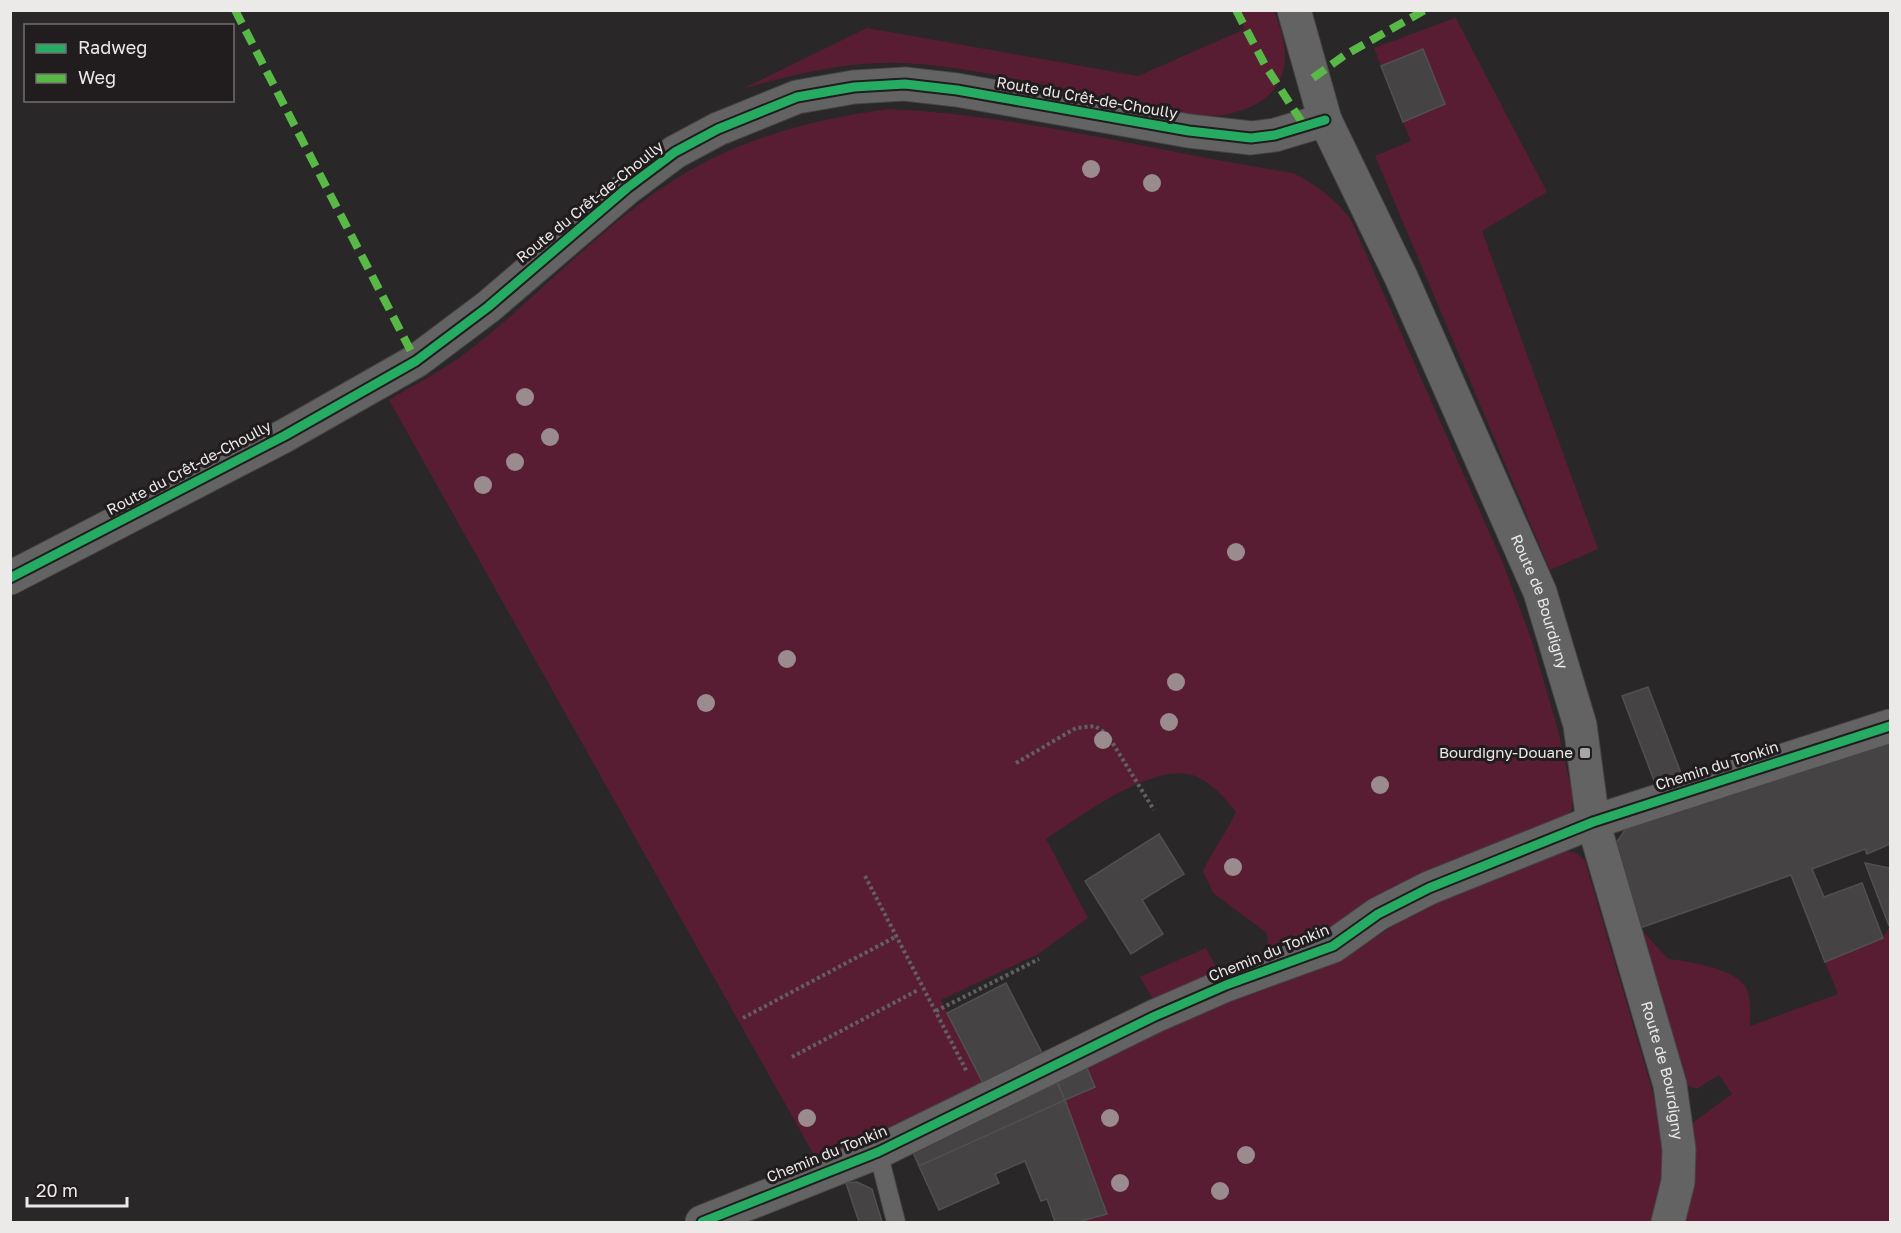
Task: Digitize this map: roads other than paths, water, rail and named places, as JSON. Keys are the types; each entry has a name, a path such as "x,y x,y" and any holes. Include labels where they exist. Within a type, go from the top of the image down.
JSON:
{"street":[{"name":"Route de Bourdigny","path":"1294,10 1325,120 1401,277 1540,592 1580,725 1593,822 1661,1053 1677,1121 1678,1182 1668,1222"},
{"name":"Route du Crêt-de-Choully","path":"10,578 284,436 416,361 488,307 627,188 675,152 717,129 797,98 854,87 905,84 957,90 1189,131 1251,138 1283,134 1325,120"},
{"name":"Chemin du Tonkin","path":"702,1222 878,1152 1155,1016 1226,985 1333,946 1378,914 1429,888 1593,822 1890,726"}],"lane":[{"path":"878,1152 896,1222"}],"place":[{"name":"Bourdigny-Douane","path":"1585,753"}]}
